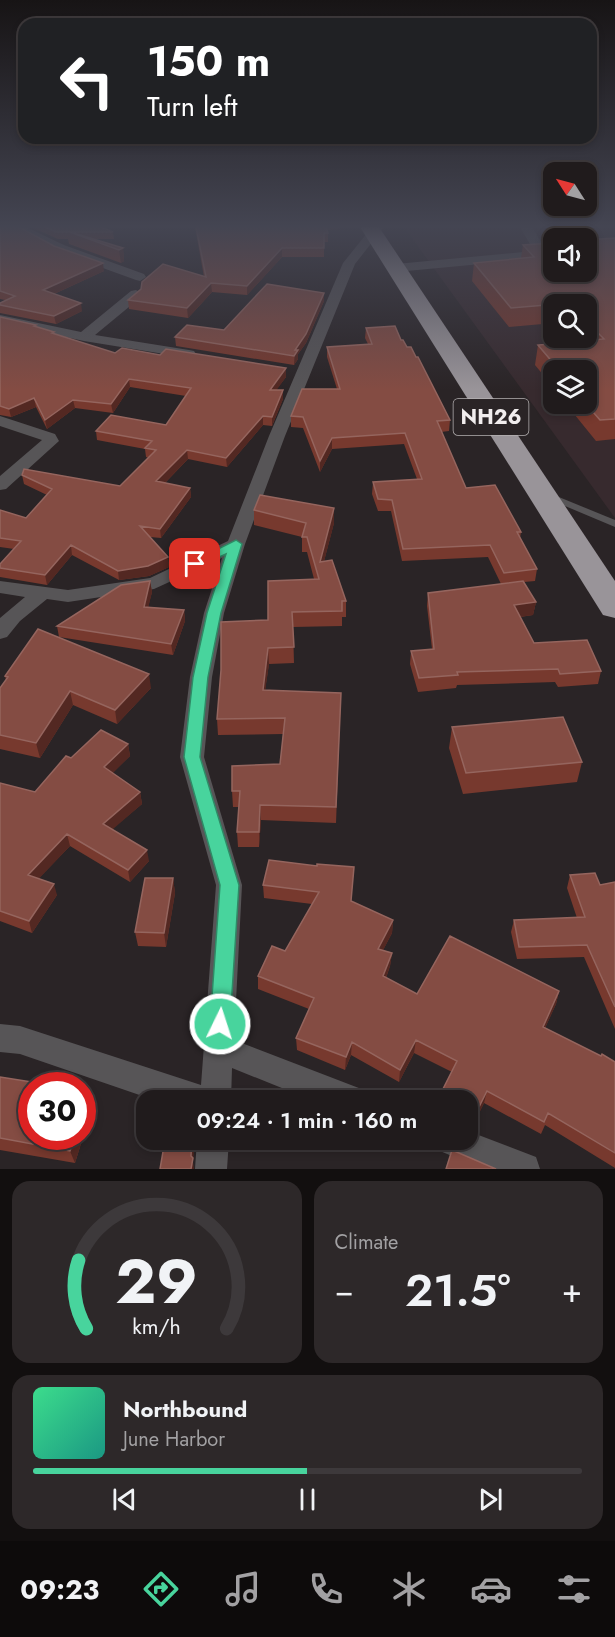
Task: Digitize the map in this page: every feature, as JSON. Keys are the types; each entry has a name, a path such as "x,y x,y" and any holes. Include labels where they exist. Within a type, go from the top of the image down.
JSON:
{"highway":[{"name":"NH26","path":"405,282 615,607"}],"street":[{"path":"216,1090 229,885 192,757 201,677 214,613 236,544 297,372 340,282"},
{"path":"84,338 136,294"},
{"path":"0,319 84,338 201,356"},
{"path":"0,421 49,437 51,441 0,485"},
{"path":"0,587 68,596 154,584 236,544"},
{"path":"0,632 13,616 44,592"},
{"path":"0,1038 20,1040 170,1090"},
{"path":"218,1048 325,1090"},
{"path":"211,1169 212,1150"},
{"path":"476,1150 524,1169"}],"lane":[{"path":"539,492 615,524"}],"shaded area":[{"path":"443,282 615,282 615,518"}],"building":[{"path":"0,282 62,282 43,290 81,303 54,316 0,305 15,296 0,291"},
{"path":"142,282 251,282 247,286 211,283 187,308 128,300 141,289"},
{"path":"489,282 615,282 615,419 600,420 595,414 597,414 597,360 551,360 538,345 543,345 543,348 597,348 597,340 604,339 597,332 597,294 543,294 543,305 511,308"},
{"path":"267,284 324,293 294,356 175,337 187,325 224,330"},
{"path":"0,317 36,325 34,326 115,353 122,348 160,355 166,349 286,368 270,390 283,390 272,417 263,416 226,458 187,450 156,481 190,488 160,529 140,526 168,557 148,566 118,571 71,545 45,575 0,568 0,564 21,541 0,538 0,510 26,518 52,489 22,475 24,469 120,486 156,450 145,448 152,441 96,431 111,415 166,425 191,388 129,379 111,404 73,400 45,420 34,398 9,409 0,406"},
{"path":"395,326 401,340 407,347 411,347 418,357 450,420 437,421 466,488 495,485 521,532 517,532 537,569 504,573 490,545 403,549 392,500 378,499 373,482 422,479 405,433 332,438 320,461 303,417 291,416 302,389 340,389 327,347 372,344 366,328"},
{"path":"260,495 334,508 320,562 332,560 346,601 342,601 342,611 292,612 294,647 268,648 263,690 341,693 336,807 260,805 259,832 237,832 240,791 232,791 232,766 280,764 285,718 217,719 221,670 221,622 268,620 268,581 319,579 307,537 302,537 306,523 254,510"},
{"path":"150,581 144,607 184,610 171,644 57,626 121,585"},
{"path":"523,581 536,602 514,605 534,643 587,640 601,671 560,674 558,669 457,672 458,675 419,678 411,651 434,649 428,593"},
{"path":"38,629 149,674 115,710 70,691 36,743 0,735 0,688 8,677 5,676"},
{"path":"563,717 582,762 466,773 452,727"},
{"path":"101,730 128,744 104,767 140,792 103,824 147,850 128,870 67,834 28,875 54,884 29,921 0,911 0,783 35,792 66,756 71,758"},
{"path":"269,860 317,866 317,864 354,867 351,901 393,920 378,949 392,953 383,976 417,994 450,936 559,991 543,1027 615,1062 615,1153 548,1113 544,1122 487,1091 478,1109 478,1090 442,1090 457,1061 416,1040 400,1070 352,1042 346,1057 296,1038 314,998 258,976 272,946 285,951 319,892 263,885"},
{"path":"595,873 600,885 615,882 615,1007 587,945 519,947 514,920 585,917 570,875"},
{"path":"145,878 173,878 164,933 135,932"},
{"path":"0,1077 18,1080 18,1141 0,1138"},
{"path":"163,1150 191,1150 191,1169 160,1169"},
{"path":"452,1150 496,1169 446,1169"}],"route":[{"path":"195,564 236,544 214,613 201,677 192,757 229,885 220,1024"}]}
